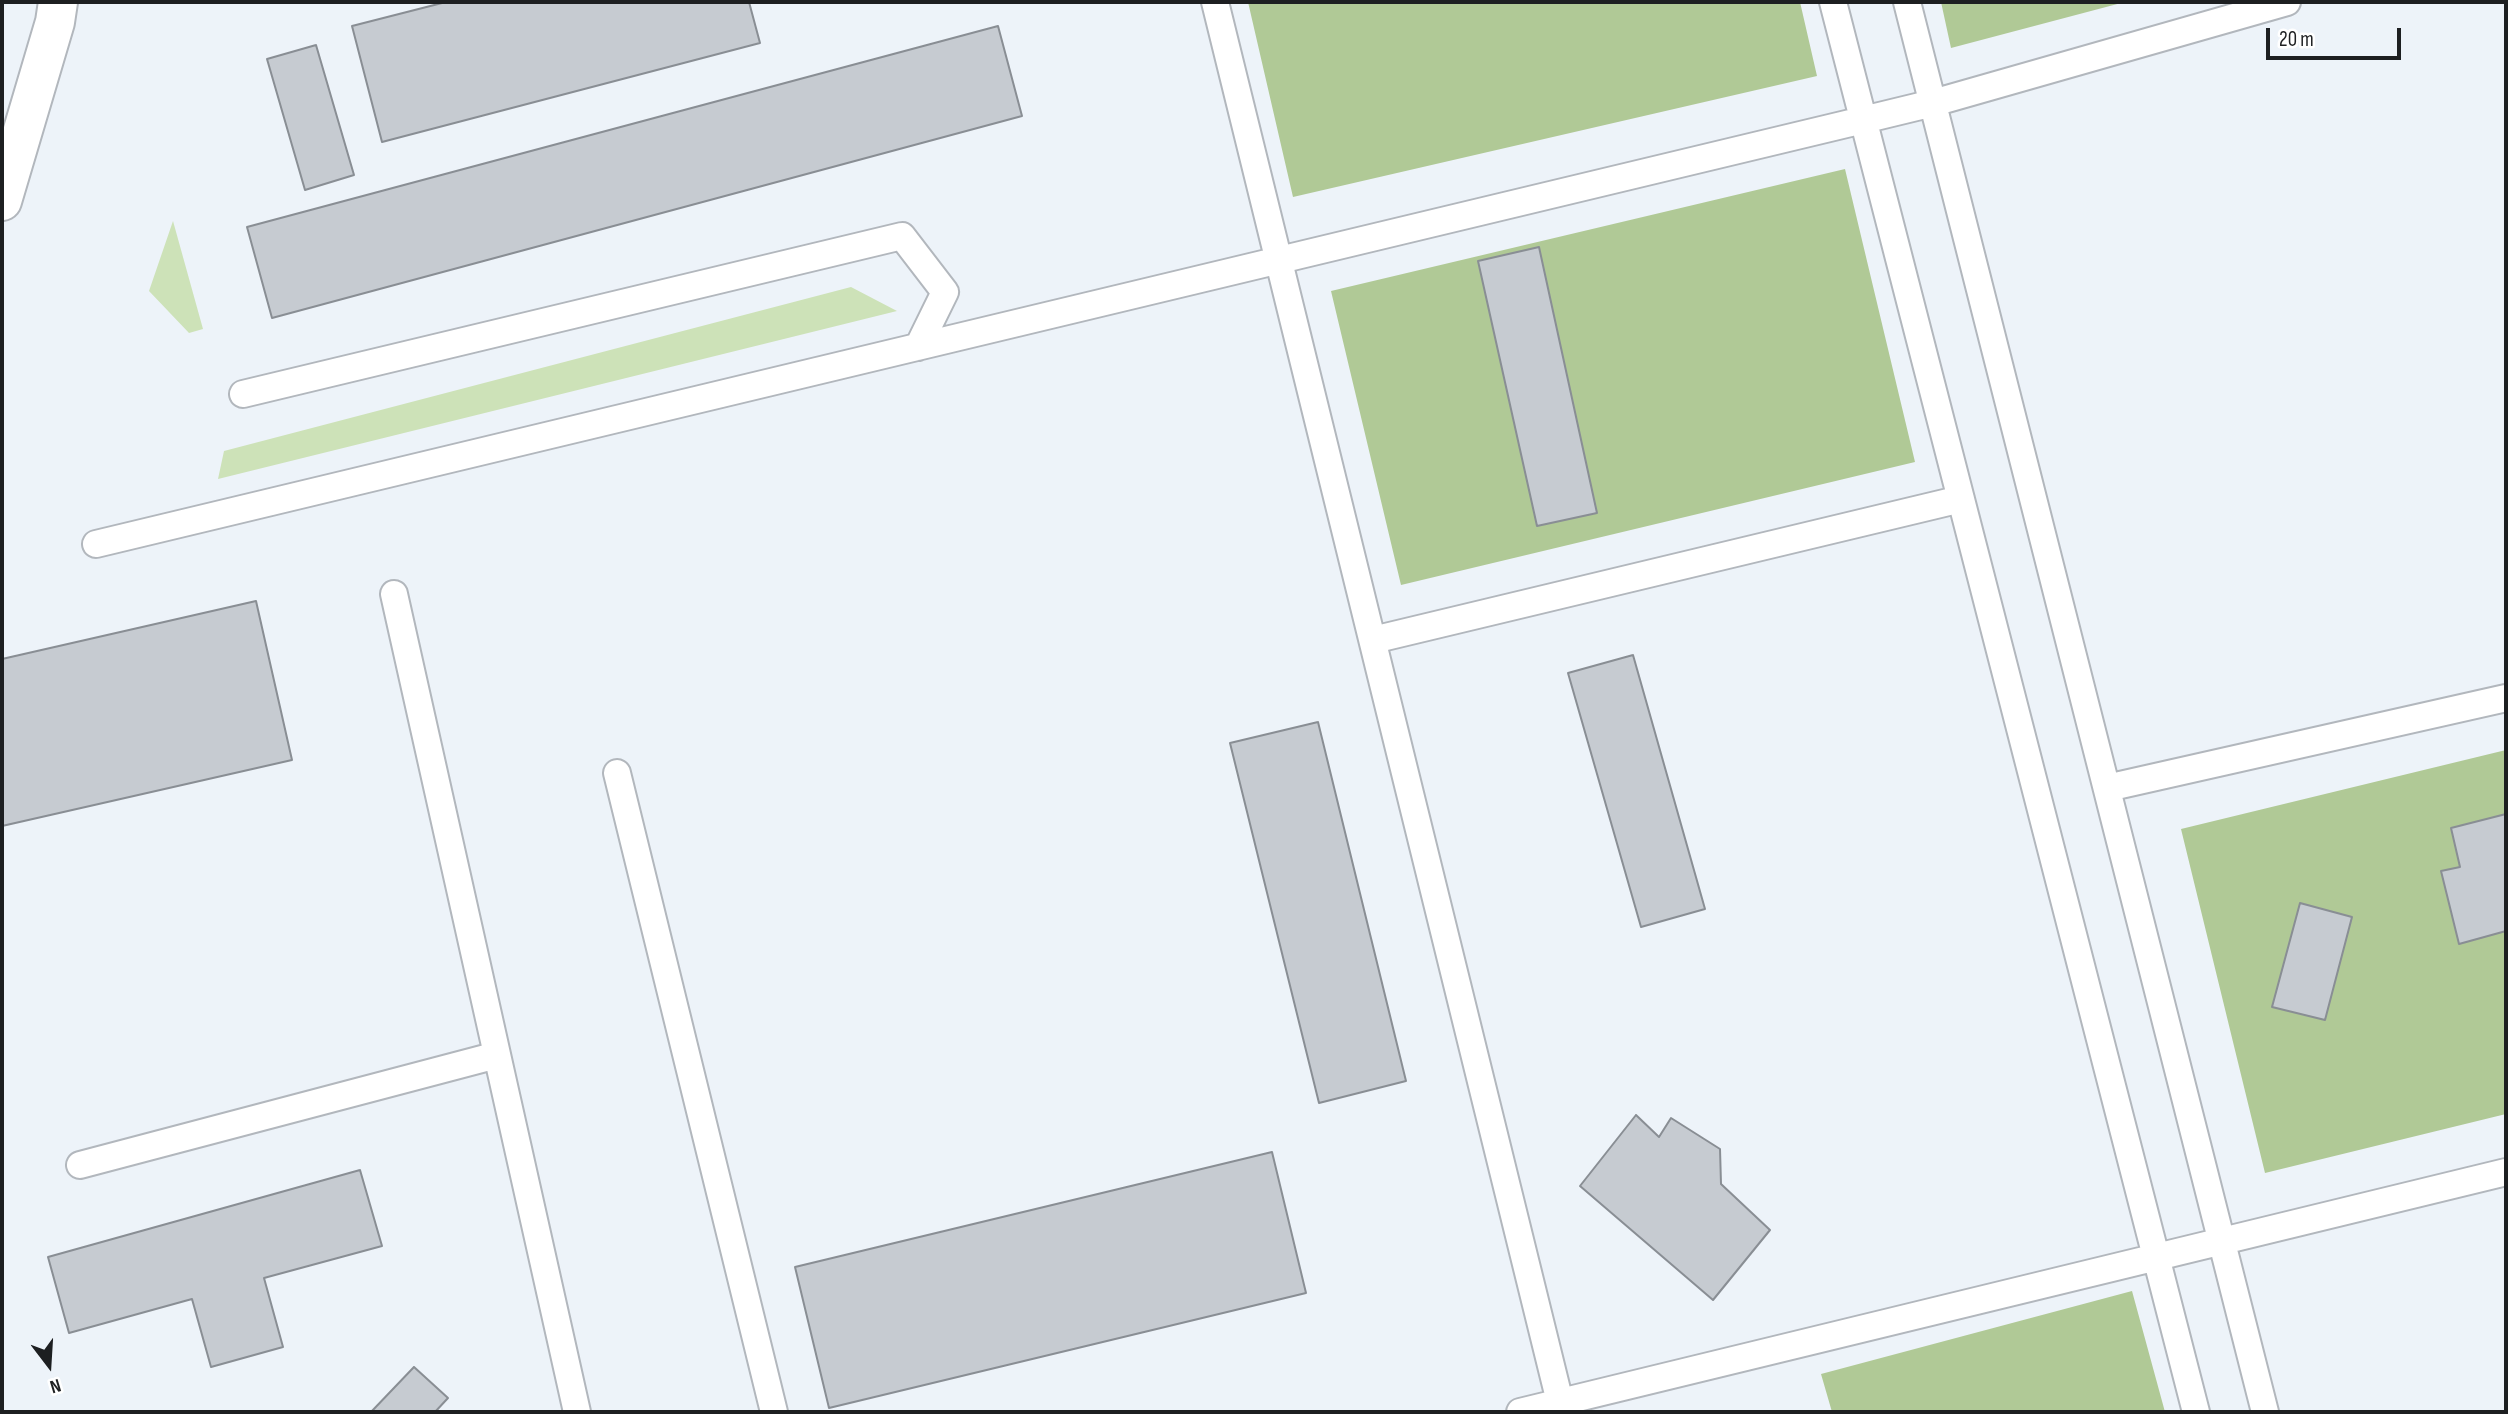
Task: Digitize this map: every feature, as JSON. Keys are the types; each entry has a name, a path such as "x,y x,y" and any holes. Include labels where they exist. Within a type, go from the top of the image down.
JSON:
{"main road":[{"path":"2,201 55,22 58,2"}],"lane":[{"path":"1215,2 1560,1402"},
{"path":"1833,2 2196,1412"},
{"path":"1907,2 2265,1412"},
{"path":"96,544 1933,103 2287,2"},
{"path":"243,394 902,236 944,292 918,347"},
{"path":"1373,640 1962,499"},
{"path":"394,594 577,1412"},
{"path":"2107,788 2506,698"},
{"path":"617,773 774,1412"},
{"path":"80,1165 497,1055"},
{"path":"1520,1412 2506,1172"}],"green space":[{"path":"1248,2 1800,2 1817,76 1293,197"},
{"path":"1941,2 2125,2 1951,48"},
{"path":"1845,169 1915,462 1401,585 1331,291"},
{"path":"173,221 203,329 189,333 149,291"},
{"path":"851,287 897,311 218,479 224,451"},
{"path":"2506,750 2506,1114 2265,1173 2181,829"},
{"path":"2132,1291 2165,1412 1832,1412 1821,1374"}],"building":[{"path":"446,2 749,2 760,43 382,142 352,26"},
{"path":"998,26 1022,116 272,318 247,227"},
{"path":"316,45 354,175 305,190 267,59"},
{"path":"1539,247 1597,513 1537,526 1478,261"},
{"path":"256,601 292,760 2,826 2,659"},
{"path":"1633,655 1705,909 1641,927 1568,673"},
{"path":"1318,722 1406,1081 1319,1103 1230,743"},
{"path":"2506,814 2506,931 2459,944 2441,871 2460,867 2451,828"},
{"path":"2300,903 2352,917 2325,1020 2272,1007"},
{"path":"1636,1115 1659,1137 1671,1118 1720,1149 1721,1184 1770,1230 1713,1300 1580,1186"},
{"path":"1272,1152 1306,1293 829,1408 795,1267"},
{"path":"360,1170 382,1246 264,1278 283,1347 211,1367 192,1299 69,1333 48,1257"},
{"path":"414,1367 448,1398 435,1412 371,1412"}]}
